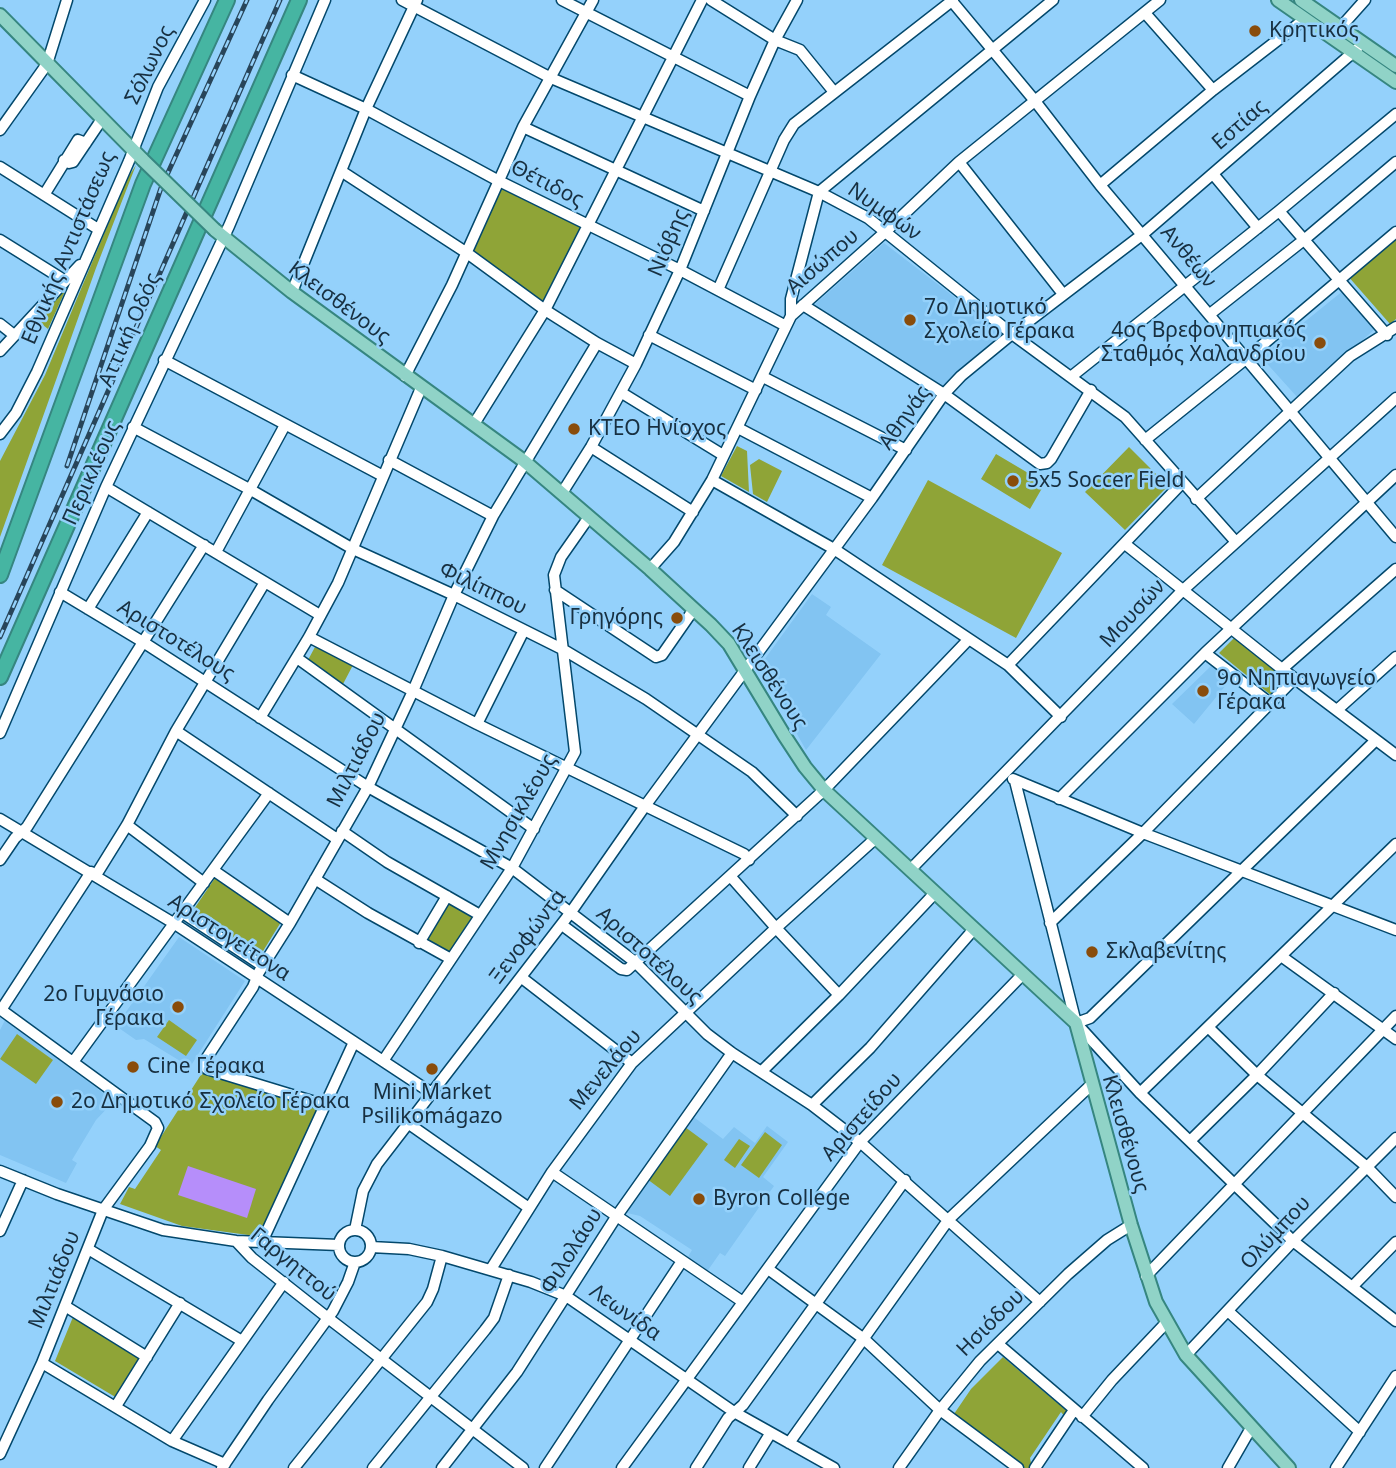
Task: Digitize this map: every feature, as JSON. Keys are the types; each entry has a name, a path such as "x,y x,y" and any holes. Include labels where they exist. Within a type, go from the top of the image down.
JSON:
{"highway":[{"name":"Αττική Οδός","path":"0,575 143,184 227,0"},
{"name":"Αττική Οδός","path":"0,677 299,0"}],"main road":[{"path":"1279,0 1305,19 1357,48 1394,62"},
{"path":"1301,0 1340,28 1357,48 1396,82"},
{"name":"Κλεισθένους","path":"0,15 219,234 292,292 524,461 694,609 721,635 799,758 824,790 1076,1023 1146,1276 1166,1323 1186,1355 1289,1468"}],"street":[{"path":"0,130 4,115 47,64 67,0"},
{"name":"Περικλέους","path":"0,733 106,487 325,0"},
{"name":"Νυμφών","path":"402,0 415,4 551,78 851,208 1012,334 1125,416 1236,542"},
{"path":"562,0 750,96"},
{"path":"405,376 467,253 497,180 523,127 593,0"},
{"path":"474,424 545,310 702,0"},
{"path":"711,0 775,40 800,50 834,92"},
{"name":"Νιόβης","path":"562,493 622,393 636,364 680,270 750,96 775,40 797,0"},
{"path":"718,290 793,124 952,0"},
{"name":"Ανθέων","path":"952,0 1100,185 1396,537"},
{"path":"789,321 791,299 819,192 1052,0"},
{"name":"Αισώπου","path":"650,569 674,542 712,480 789,321 803,305 959,162 1160,0"},
{"path":"1340,28 1366,0"},
{"name":"Σόλωνος","path":"132,149 158,87 203,1"},
{"path":"292,292 366,109 415,4"},
{"path":"1145,13 1213,90"},
{"path":"1100,185 1213,90 1305,19"},
{"name":"Εστίας","path":"1143,234 1357,48"},
{"name":"Θέτιδος","path":"292,75 366,109 497,180 718,290 789,321"},
{"path":"1072,376 1396,114"},
{"path":"44,195 78,140 86,143 102,119"},
{"path":"523,127 704,211"},
{"name":"Εθνικής Αντιστάσεως","path":"0,434 23,401 132,149"},
{"path":"959,162 1063,294"},
{"path":"1210,314 1396,162"},
{"path":"0,167 98,229"},
{"path":"341,171 467,253 545,310 636,364"},
{"path":"1213,174 1258,228"},
{"path":"1279,211 1387,335"},
{"path":"1144,440 1247,358 1396,232"},
{"name":"Αθηνάς","path":"745,670 872,498 944,394 961,376 1012,334 1143,234"},
{"path":"0,240 64,280"},
{"path":"0,351 85,259"},
{"path":"803,305 944,394 1040,464 1047,463 1091,390"},
{"path":"0,324 15,335"},
{"path":"1196,499 1350,356 1396,327"},
{"path":"649,335 756,390"},
{"name":"Μιλτιάδου","path":"325,1105 207,1069 204,1065 206,1059 290,923 368,787 454,595 493,516 597,343"},
{"path":"164,359 383,476"},
{"path":"763,377 906,450"},
{"path":"260,718 309,637 353,549 421,388"},
{"path":"622,393 723,455"},
{"name":"Μουσών","path":"910,870 1182,590 1396,398"},
{"path":"216,552 285,425"},
{"name":"Φιλίππου","path":"134,427 353,549 454,595 564,650 646,699 758,777 797,816"},
{"path":"738,428 872,498"},
{"path":"591,447 693,512"},
{"path":"389,460 493,516"},
{"path":"1059,799 1230,628 1396,475"},
{"path":"712,480 834,549 1008,665 1061,717"},
{"path":"1008,665 1182,483"},
{"path":"106,487 320,615"},
{"path":"88,609 148,512"},
{"name":"Μνησικλέους","path":"383,1061 512,868 575,752 554,575 556,565 589,517"},
{"path":"1125,544 1294,679 1395,752"},
{"path":"0,860 22,832 204,545"},
{"path":"1282,669 1396,569"},
{"path":"265,582 176,731 127,825 1,1009 73,1062 269,793"},
{"path":"555,590 653,657 662,655 694,609"},
{"name":"Αριστοτέλους","path":"60,592 143,642 368,787 512,868 635,962 707,1034 812,1105 860,1142 1040,1302"},
{"path":"477,724 524,630"},
{"path":"309,637 477,724 744,854 749,860"},
{"path":"562,925 621,969 627,970 824,790 969,639"},
{"path":"1205,653 1271,704"},
{"path":"1337,710 1396,657"},
{"path":"297,658 534,829"},
{"name":"Ξενοφώντα","path":"355,1230 363,1191 371,1173 562,925 745,670"},
{"path":"1050,923 1143,833 1294,679"},
{"path":"176,731 269,793 480,915"},
{"path":"1076,1023 1090,1018 1376,740"},
{"path":"1007,773 1015,781 1143,833 1396,930"},
{"path":"1015,781 1076,1023 1140,1093 1293,1241 1396,1321"},
{"name":"Αριστογείτονα","path":"0,819 175,925 433,1094"},
{"path":"127,825 204,883"},
{"name":"Μενελάου","path":"491,1269 552,1172 632,1063 876,838"},
{"path":"1140,1093 1396,844"},
{"path":"213,870 290,923"},
{"path":"731,877 839,995"},
{"path":"315,879 419,943 451,959"},
{"path":"761,1072 839,995 935,893"},
{"path":"419,943 447,896"},
{"path":"183,913 263,966"},
{"path":"812,1105 870,1048 974,929"},
{"path":"1280,956 1396,1039"},
{"name":"Αριστείδου","path":"622,1468 685,1378 860,1142 1023,974"},
{"path":"522,978 632,1063"},
{"path":"1190,1141 1334,993"},
{"path":"1146,1276 1396,1016"},
{"path":"1209,1028 1257,1075 1367,1167 1396,1197"},
{"path":"262,1242 354,1042"},
{"name":"Φιλολάου","path":"442,1468 517,1372 616,1217 732,1053"},
{"name":"Μιλτιάδου","path":"0,1454 42,1363 103,1210 150,1146 158,1128 155,1122 73,1062"},
{"path":"789,1443 949,1219 1091,1085"},
{"path":"408,1124 528,1208"},
{"name":"Ολύμπου","path":"1186,1355 1293,1241 1396,1138"},
{"name":"Γαργηττού","path":"0,1171 163,1230 236,1241 252,1258 471,1429 510,1465 523,1468"},
{"path":"552,1172 743,1303"},
{"path":"0,1231 23,1180"},
{"path":"696,1468 727,1418 743,1405 905,1180"},
{"name":"Ησιόδου","path":"898,1468 965,1378 1097,1248 1131,1225"},
{"path":"355,1230 368,1237 371,1247 364,1259 355,1262 341,1255 339,1245 342,1236 355,1230"},
{"path":"236,1241 339,1245"},
{"path":"1352,1287 1396,1242"},
{"name":"Λεωνίδα","path":"371,1247 409,1249 442,1256 491,1269 566,1296 734,1412 831,1467"},
{"path":"88,1249 242,1341"},
{"path":"294,1468 427,1302 442,1256"},
{"path":"545,1468 682,1261"},
{"path":"42,1363 172,1441 223,1466 340,1300 355,1262"},
{"path":"768,1269 864,1339 940,1410 1018,1468"},
{"path":"373,1468 494,1318 509,1275"},
{"path":"172,1441 284,1282"},
{"path":"116,1406 180,1303"},
{"path":"65,1306 147,1357"},
{"path":"1229,1312 1360,1432"},
{"path":"1035,1468 1078,1414 1166,1323"},
{"path":"998,1344 1143,1468"},
{"path":"1336,1468 1396,1376"},
{"path":"1228,1468 1251,1428"},
{"path":"749,1468 770,1434"}],"shaded area":[{"name":"7o Δημοτικό Σχολείο Γέρακα","path":"884,243 1004,335 962,368 944,388 813,306"},
{"name":"4ος Βρεφονηπιακός Σταθμός Χαλανδρίου","path":"1344,290 1376,328 1298,398 1261,357"},
{"path":"812,594 831,607 826,615 881,654 806,750 759,667"},
{"name":"9ο Νηπιαγωγείο Γέρακα","path":"1213,664 1231,679 1194,724 1172,704"},
{"name":"2ο Γυμνάσιο Γέρακα","path":"179,937 245,981 190,1067 144,1039 136,1040 116,1026"},
{"name":"2ο Δημοτικό Σχολείο Γέρακα","path":"5,1020 114,1101 96,1120 72,1160 77,1163 66,1183 0,1155 0,1030"},
{"name":"Byron College","path":"691,1115 723,1139 734,1127 755,1143 767,1126 788,1142 763,1177 774,1186 725,1256 720,1253 706,1273 686,1260 692,1250 640,1216 623,1212"},
{"path":"188,1166 256,1189 247,1218 178,1195"}],"green space":[{"path":"136,165 96,268 0,537 0,461 45,375 127,179"},
{"path":"497,180 589,226 545,310 467,253"},
{"path":"1396,234 1396,319 1390,324 1347,275"},
{"path":"67,287 48,329 38,321"},
{"path":"737,446 747,451 749,492 721,476"},
{"path":"1129,447 1168,486 1125,530 1085,492"},
{"name":"5x5 Soccer Field","path":"996,454 1045,483 1030,509 981,479"},
{"path":"759,459 782,471 767,502 753,494 750,465"},
{"path":"928,480 1062,553 1016,638 882,565"},
{"path":"1234,638 1288,680 1272,696 1219,653"},
{"path":"315,647 353,665 342,686 308,660"},
{"path":"215,878 281,922 260,956 192,912"},
{"path":"449,902 473,917 449,953 424,940"},
{"path":"169,1020 197,1040 186,1056 157,1037"},
{"path":"17,1034 53,1060 36,1084 0,1059"},
{"path":"204,1070 322,1106 263,1237 182,1226 120,1204 129,1187 135,1189 161,1150 155,1146"},
{"path":"685,1127 708,1144 670,1196 647,1179"},
{"path":"765,1132 782,1145 759,1178 741,1165"},
{"path":"739,1139 750,1146 735,1168 724,1160"},
{"path":"73,1317 140,1359 117,1398 55,1361"},
{"path":"1003,1357 1068,1412 1065,1417 1061,1412 1030,1458 1032,1468 1025,1468 954,1414 971,1389"}],"railway":[{"path":"67,466 161,188 247,0"},
{"path":"0,637 280,0"}],"place":[{"name":"Κρητικός","path":"1255,31"},
{"name":"7o Δημοτικό Σχολείο Γέρακα","path":"910,320"},
{"name":"4ος Βρεφονηπιακός Σταθμός Χαλανδρίου","path":"1320,343"},
{"name":"ΚΤΕΟ Hνίοχος","path":"574,429"},
{"name":"5x5 Soccer Field","path":"1013,481"},
{"name":"Γρηγόρης","path":"677,618"},
{"name":"9ο Νηπιαγωγείο Γέρακα","path":"1203,691"},
{"name":"Σκλαβενίτης","path":"1092,952"},
{"name":"2ο Γυμνάσιο Γέρακα","path":"178,1007"},
{"name":"Cine Γέρακα","path":"133,1067"},
{"name":"Mini Market Psilikomágazo","path":"432,1069"},
{"name":"2ο Δημοτικό Σχολείο Γέρακα","path":"57,1102"},
{"name":"Byron College","path":"699,1199"}]}
